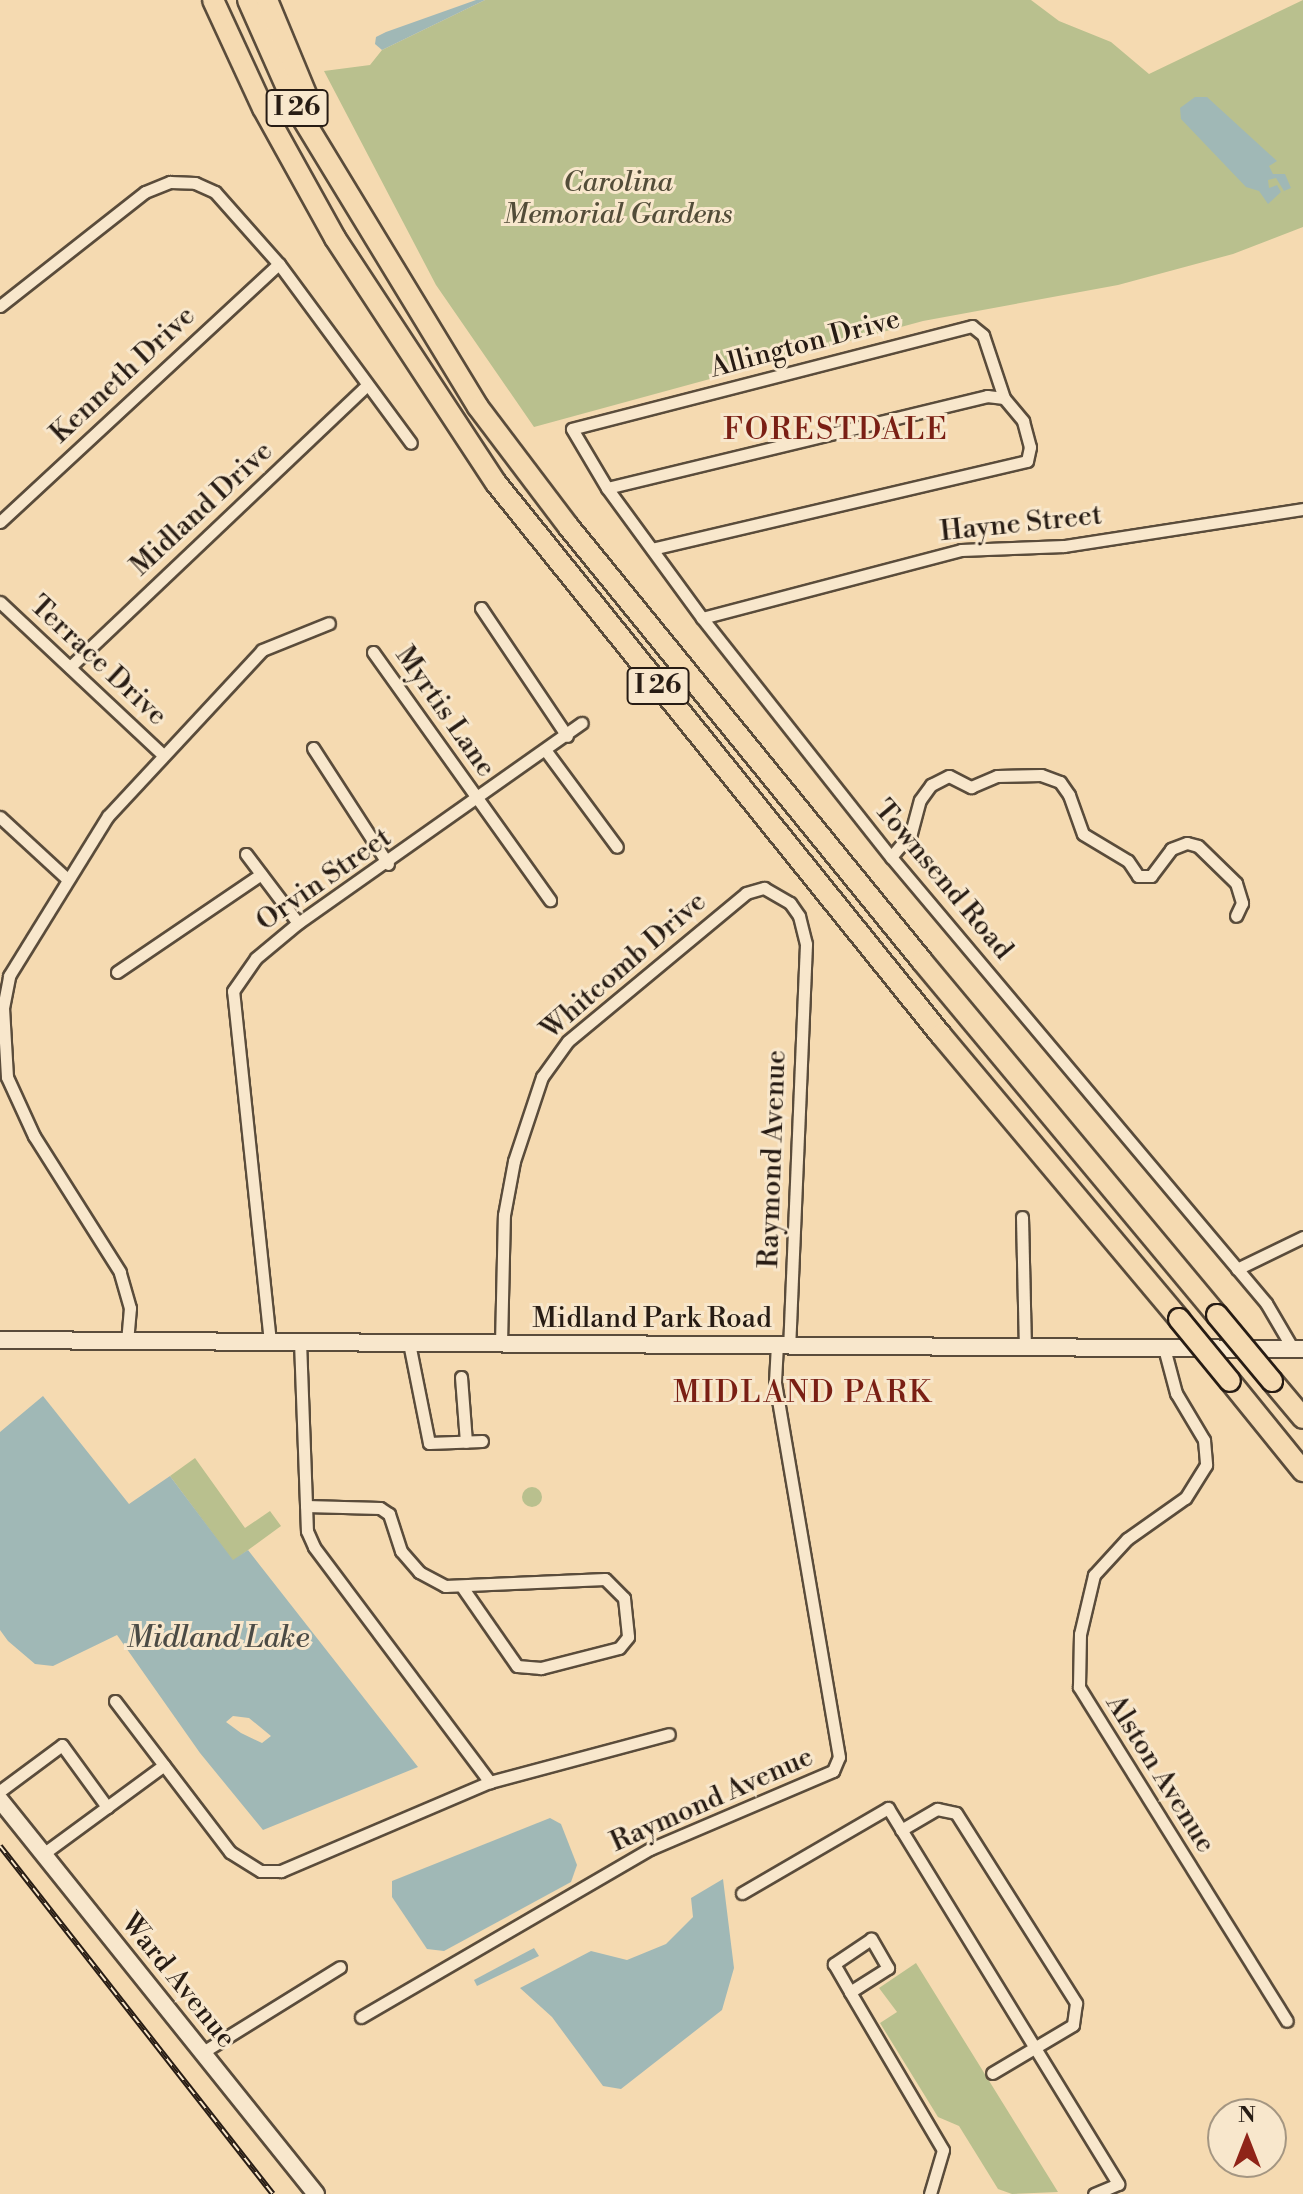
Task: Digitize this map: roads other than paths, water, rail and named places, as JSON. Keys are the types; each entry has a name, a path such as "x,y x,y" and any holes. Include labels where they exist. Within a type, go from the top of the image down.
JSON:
{"highway":[{"name":"I 26","path":"213,0 263,108 335,238 496,483 1303,1471"},
{"name":"I 26","path":"248,0 295,106 478,407 568,526 1303,1418"},
{"path":"267,0 357,210"}],"street":[{"path":"0,306 145,192 170,182 195,183 215,192 279,264 411,443"},
{"name":"Kenneth Drive","path":"0,522 279,264"},
{"name":"Allington Drive","path":"572,429 972,326 983,335 1004,398"},
{"name":"Midland Drive","path":"70,667 366,386"},
{"path":"607,488 987,396 1004,398 1023,421 1030,447 1027,461 652,549"},
{"name":"Townsend Road","path":"572,429 607,488 702,618 891,857 1237,1269 1298,1349"},
{"name":"Hayne Street","path":"702,618 961,550 1064,546 1303,509"},
{"name":"Terrace Drive","path":"0,602 163,755"},
{"path":"481,608 567,736"},
{"path":"127,1342 130,1308 120,1272 18,1108 3,1050 9,976 66,878 108,816 163,755 262,650 329,623"},
{"name":"Myrtis Lane","path":"373,652 550,900"},
{"name":"Orvin Street","path":"270,1342 233,991 256,958 298,923 388,864 582,723"},
{"path":"313,748 388,864"},
{"path":"546,751 617,847"},
{"path":"891,857 911,833 920,800 931,785 949,776 971,787 997,776 1041,775 1060,782 1069,795 1083,834 1128,861 1138,876 1151,876 1171,849 1187,843 1198,846 1236,883 1242,903 1236,916"},
{"path":"2,823 66,878"},
{"path":"246,854 298,923"},
{"path":"117,972 261,874"},
{"name":"Whitcomb Drive","path":"501,1344 504,1215 514,1161 542,1077 555,1055 746,893 764,888 790,903 799,916 806,944 804,974"},
{"name":"Raymond Avenue","path":"361,2017 650,1849 833,1771 839,1757 775,1382 783,1345 804,974"},
{"path":"1022,1217 1025,1347"},
{"path":"1237,1269 1303,1237"},
{"name":"Midland Park Road","path":"0,1340 1298,1349"},
{"path":"300,1341 306,1506 314,1547 490,1782"},
{"path":"409,1343 429,1443 482,1441"},
{"name":"Alston Avenue","path":"1164,1348 1176,1393 1204,1440 1206,1465 1185,1498 1127,1539 1094,1575 1080,1634 1079,1687 1287,2021"},
{"path":"461,1377 466,1442"},
{"path":"306,1506 380,1508 389,1514 401,1551 419,1572 445,1586 605,1579 624,1598 628,1637 619,1648 541,1668 517,1666 462,1587"},
{"path":"115,1701 230,1852 261,1871 281,1871 490,1782 669,1734"},
{"path":"0,1791 62,1745 107,1807"},
{"path":"43,1854 164,1765"},
{"name":"Ward Avenue","path":"0,1800 316,2194"},
{"path":"742,1893 888,1808 1118,2184 1094,2194"},
{"path":"901,1830 937,1809 956,1813 1076,2003 1073,2025 992,2073"},
{"path":"850,1992 888,1968 871,1939 834,1964 850,1992 943,2150 930,2194"},
{"path":"203,2052 340,1967"}],"water":[{"path":"476,0 485,0 382,50 375,44 376,37 386,32"},
{"path":"1195,97 1207,97 1277,161 1269,166 1273,174 1285,174 1291,188 1284,191 1276,178 1268,180 1269,188 1277,185 1281,192 1268,204 1259,191 1246,187 1181,119 1180,108"},
{"name":"Midland Lake","path":"43,1396 129,1504 170,1476 233,1560 248,1550 418,1767 263,1830 200,1753 117,1635 53,1666 35,1664 0,1630 0,1432","holes":["233,1716 249,1718 271,1736 262,1743 226,1722"]},
{"path":"550,1818 561,1824 577,1865 571,1882 444,1951 427,1949 392,1897 392,1881"},
{"path":"723,1879 734,1968 722,2010 621,2089 603,2086 552,2017 520,1988 591,1951 627,1960 666,1944 693,1917 691,1898"},
{"path":"534,1948 539,1956 477,1986 474,1980"}],"railway":[{"path":"0,1846 273,2194"}],"district":[{"name":"FORESTDALE","path":"836,430"},
{"name":"MIDLAND PARK","path":"803,1393"}],"park label":[{"name":"Carolina Memorial Gardens","path":"618,199"}]}
